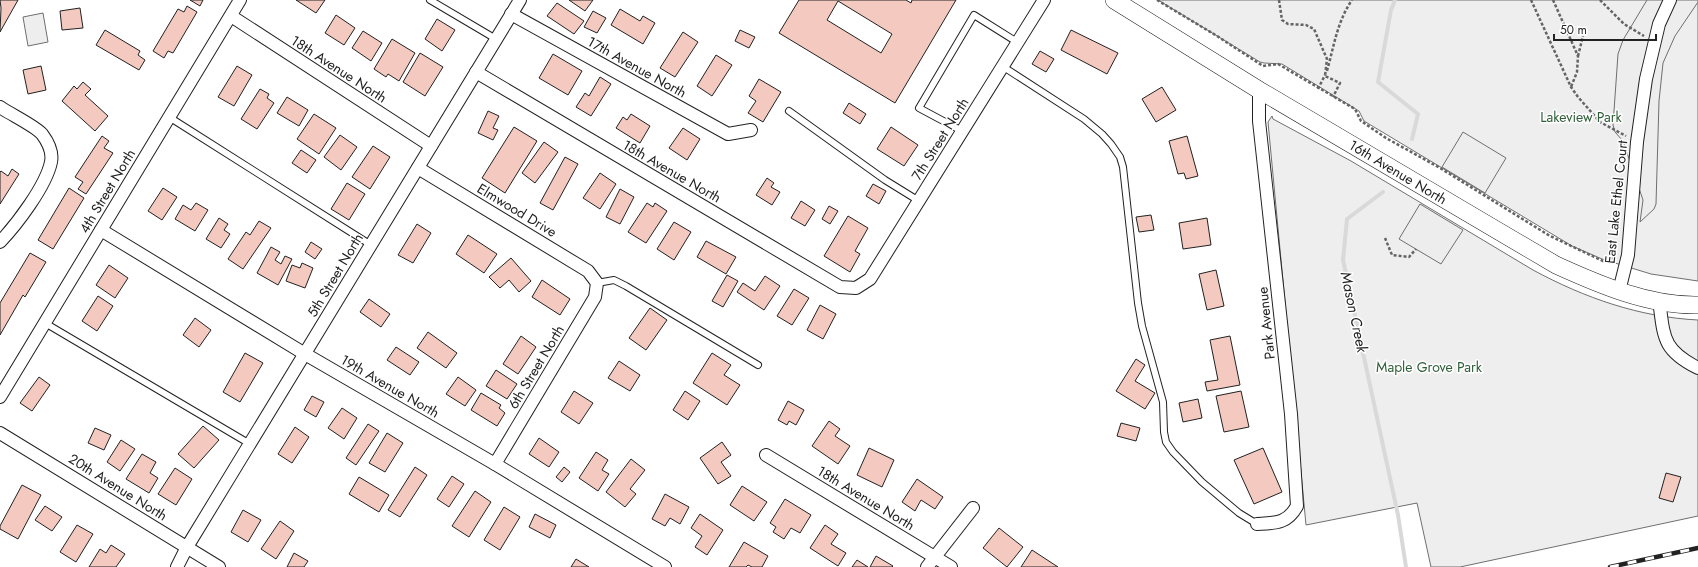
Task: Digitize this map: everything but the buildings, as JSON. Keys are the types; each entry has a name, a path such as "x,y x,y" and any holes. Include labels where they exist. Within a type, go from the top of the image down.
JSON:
{"main road":[{"name":"16th Avenue North","path":"1114,0 1259,90 1556,265 1592,281 1620,291 1658,300 1688,305 1698,305"}],"street":[{"name":"4th Street North","path":"0,397 240,0"},
{"name":"5th Street North","path":"177,567 187,547 520,0"},
{"name":"7th Street North","path":"856,288 870,279 1044,0"},
{"name":"East Lake Ethel Court","path":"1620,291 1628,255 1637,142 1646,79 1659,24 1670,0"},
{"name":"17th Avenue North","path":"511,14 728,134 752,130"},
{"name":"18th Avenue North","path":"231,16 431,146"},
{"name":"18th Avenue North","path":"476,72 840,287 856,288"},
{"name":"Park Avenue","path":"1257,524 1278,523 1292,516 1297,506 1291,414 1259,121 1259,90"},
{"path":"0,108 41,133 51,148 51,162 42,184 11,230 0,242"},
{"name":"Elmwood Drive","path":"418,168 588,272 596,283"},
{"name":"19th Avenue North","path":"101,230 305,354 495,464 665,567"},
{"name":"6th Street North","path":"495,464 595,298 596,283"},
{"path":"1658,300 1664,335 1670,349 1698,368"},
{"name":"20th Avenue North","path":"0,433 219,567"},
{"name":"18th Avenue North","path":"766,455 951,567"},
{"path":"927,567 973,508"}],"lane":[{"path":"430,0 496,39"},
{"path":"962,131 919,108 974,15 1017,42"},
{"path":"1002,66 1084,119 1112,144 1120,157 1123,167 1138,303 1142,326 1163,402 1164,432 1166,442 1173,452 1202,482 1239,513 1257,524"},
{"path":"789,111 885,180 918,201"},
{"path":"169,117 371,245"},
{"path":"596,283 614,280 626,286 758,365"},
{"path":"45,323 250,444"}],"path":[{"path":"1158,0 1263,66 1278,64 1318,89 1355,109 1361,120 1386,138 1440,168 1550,236 1603,261 1615,256"},
{"path":"1279,0 1282,20 1288,24 1306,25 1314,29 1327,59 1325,76"},
{"path":"1318,89 1325,76 1335,36 1346,8 1352,0"},
{"path":"1531,0 1571,87 1578,97 1600,122 1637,142"},
{"path":"1553,0 1578,56"},
{"path":"1600,0 1624,24 1654,42"},
{"path":"1571,87 1577,72 1578,56 1583,36"},
{"path":"1325,76 1340,83 1332,97"},
{"path":"1385,238 1392,255 1409,257 1416,249"}],"green space":[{"name":"Lakeview Park","path":"1158,0 1698,0 1698,281 1651,274 1602,259 1572,246 1364,121 1359,111 1282,64 1260,62"},
{"path":"43,13 48,42 28,46 23,17"},
{"name":"Maple Grove Park","path":"1272,116 1273,119 1351,161 1533,270 1553,280 1593,297 1634,310 1655,315 1698,320 1698,516 1460,567 1431,567 1417,503 1306,525 1268,122"}],"shaded area":[{"path":"1647,0 1698,0 1698,2 1675,36 1663,63 1659,101 1656,204 1654,209 1640,222 1643,200 1623,141 1615,132 1613,125 1618,54 1623,40"},
{"path":"1463,132 1506,158 1485,193 1442,167"},
{"path":"1420,204 1463,230 1441,264 1399,239"}],"waterway":[{"name":"Mason Creek","path":"1395,0 1391,10 1378,82 1418,114 1412,139"},
{"name":"Mason Creek","path":"1383,192 1347,219 1343,260 1398,515 1406,567"}],"railway":[{"path":"1610,567 1698,548"}]}
